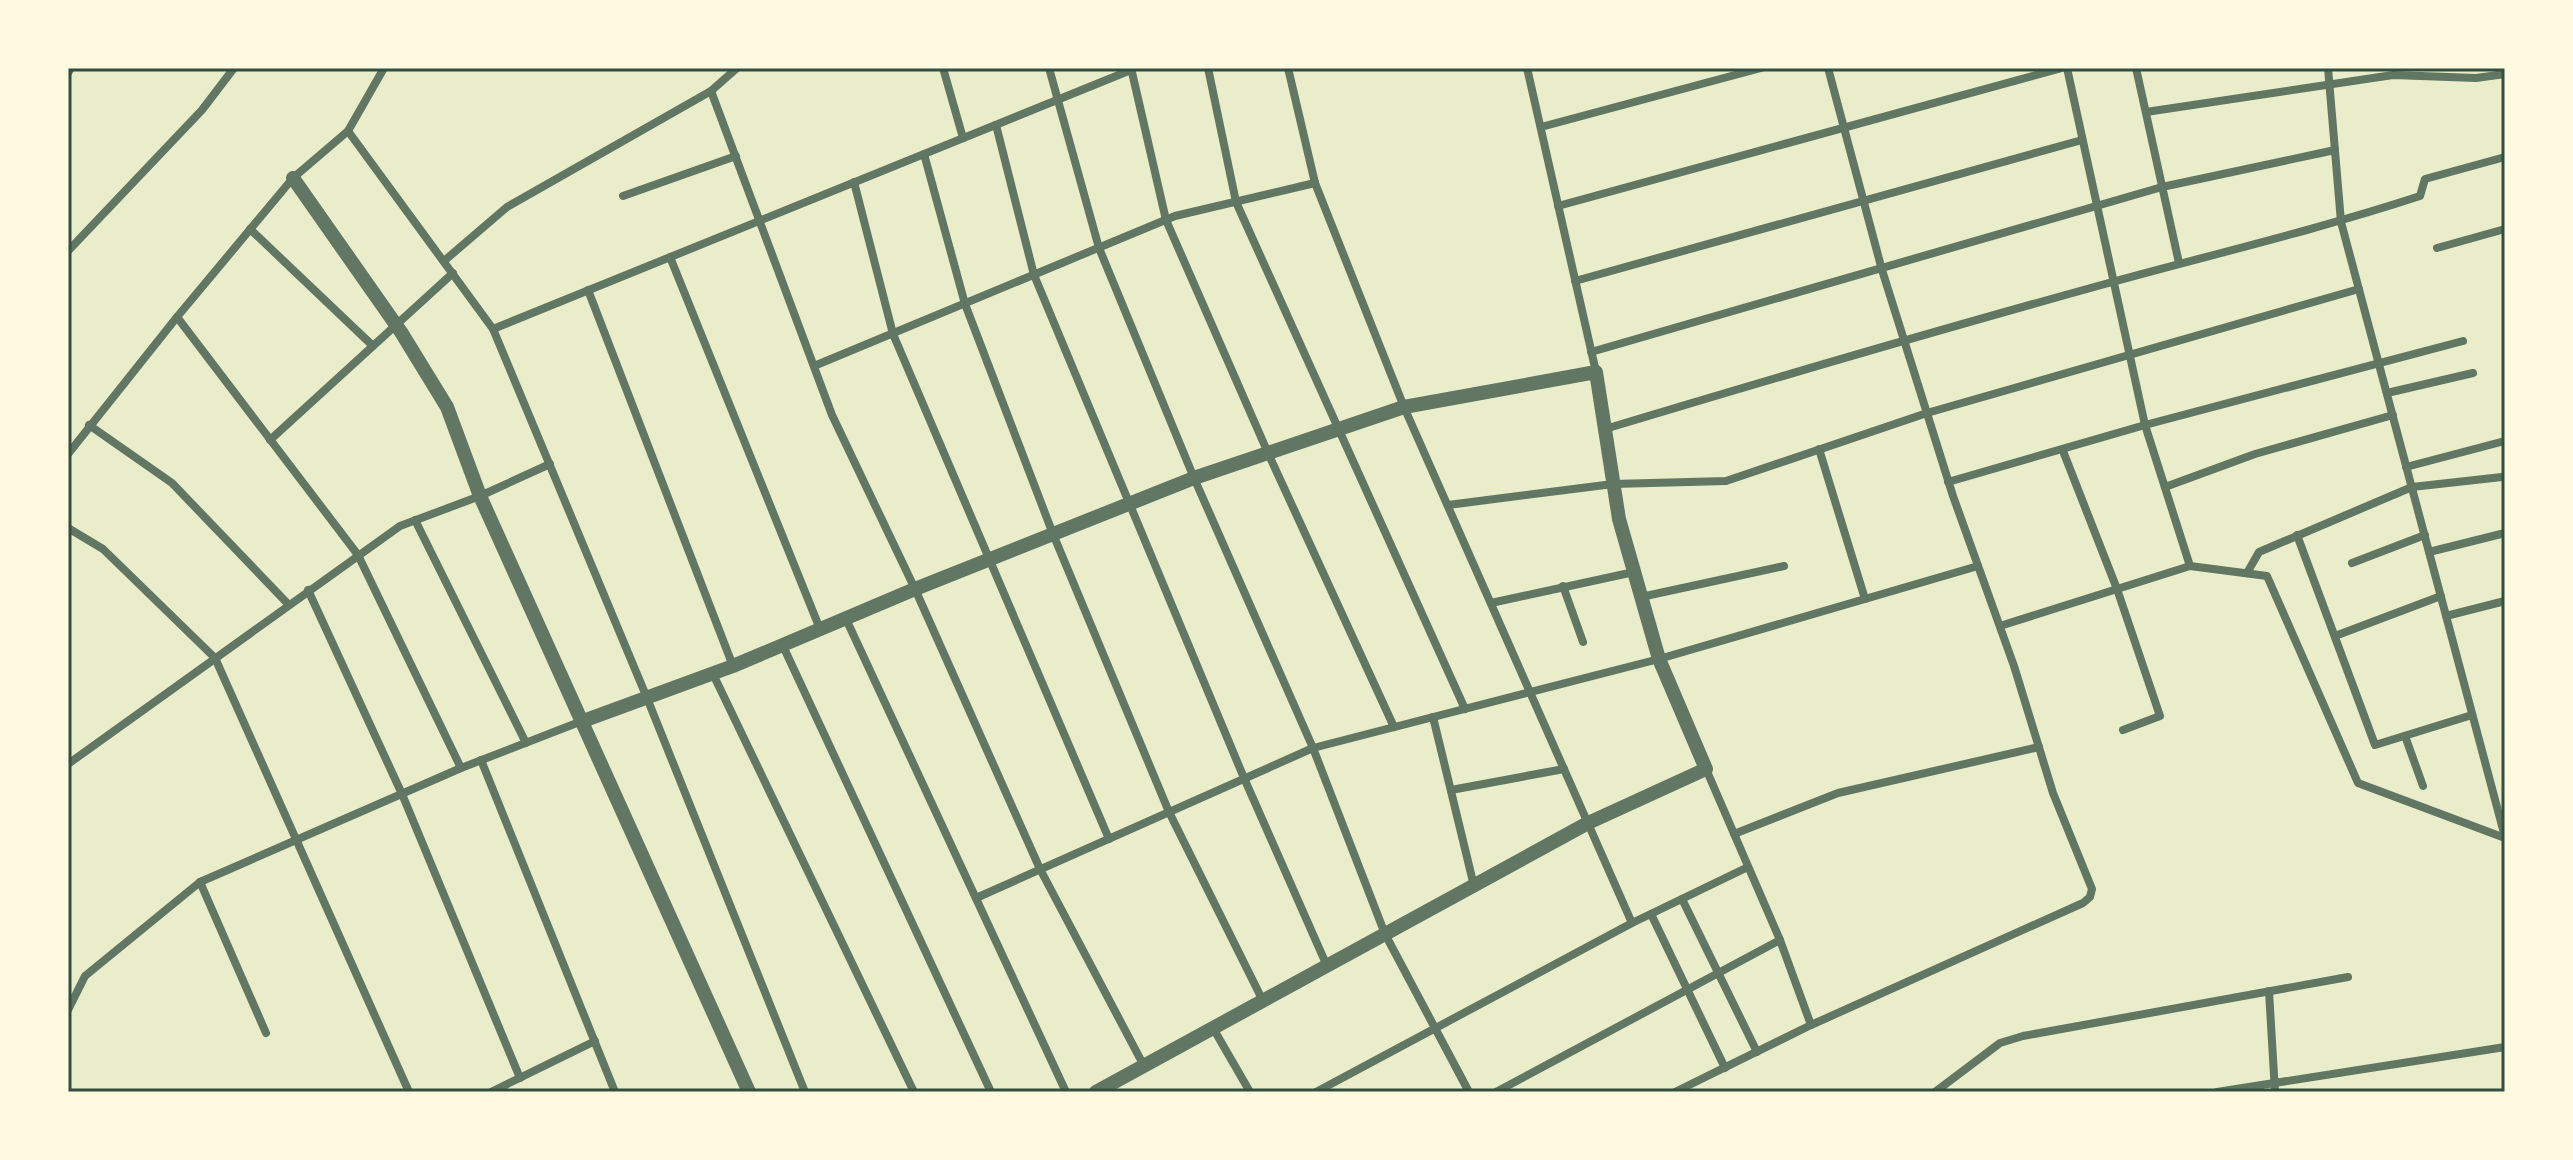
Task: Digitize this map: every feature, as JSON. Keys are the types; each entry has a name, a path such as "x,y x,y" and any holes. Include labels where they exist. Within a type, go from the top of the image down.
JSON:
{"street":[{"path":"68,251 202,110 234,68"},
{"path":"68,454 293,178 348,131 384,68"},
{"path":"444,261 507,207 711,91 737,68"},
{"path":"943,68 963,138"},
{"path":"1049,68 1099,248 1194,478 1313,748 1385,934 1469,1092"},
{"path":"1208,68 1236,202 1465,709"},
{"path":"1288,68 1315,183 1404,407 1632,923"},
{"path":"1527,68 1596,372 1619,519 1659,659 1780,940 1811,1025"},
{"path":"1541,127 1761,68"},
{"path":"1675,1092 1811,1025 2083,903 2090,897 2092,889 2053,793 2000,626 1948,482 1882,270 1828,68"},
{"path":"1558,206 2064,68 2145,425 2190,566"},
{"path":"2136,68 2179,263"},
{"path":"2328,68 2341,222 2505,838"},
{"path":"493,329 1131,69 1166,220 1268,453 1394,727"},
{"path":"2146,112 2330,86 2392,72 2476,78 2505,74"},
{"path":"711,91 832,415 915,589 1040,869 1144,1066"},
{"path":"996,125 1034,275 1244,778 1327,966"},
{"path":"348,131 493,329 647,698 805,1092"},
{"path":"1575,281 2082,140"},
{"path":"1591,352 2162,187 2335,150"},
{"path":"924,154 965,304 1053,534 1169,812 1263,1001"},
{"path":"623,196 736,156"},
{"path":"1605,429 2113,281 2341,222 2420,196 2425,179 2505,157"},
{"path":"293,178 396,325 447,407 480,496 749,1092"},
{"path":"854,182 893,334 1109,839"},
{"path":"814,366 1166,220 1315,183"},
{"path":"250,229 373,346"},
{"path":"2437,248 2505,229"},
{"path":"670,257 820,629"},
{"path":"270,440 453,273"},
{"path":"1448,505 1613,484 1726,481 1927,413 2359,289"},
{"path":"588,290 733,666"},
{"path":"177,317 358,555 461,768"},
{"path":"1948,482 2145,425 2463,341"},
{"path":"68,1010 85,976 200,882 461,768 713,674 915,589 1194,478 1404,407 1596,372"},
{"path":"2387,393 2473,373"},
{"path":"2165,487 2255,454 2393,415"},
{"path":"89,425 172,483 289,605"},
{"path":"2406,467 2501,442"},
{"path":"1819,449 1865,599"},
{"path":"2063,451 2117,589 2160,716 2123,730"},
{"path":"68,764 400,526 480,496 550,464"},
{"path":"2247,573 2259,552 2412,487 2502,477"},
{"path":"415,520 526,743"},
{"path":"68,528 103,549 215,658 409,1092"},
{"path":"2429,552 2505,533"},
{"path":"2297,535 2375,745 2472,715"},
{"path":"2352,563 2425,535"},
{"path":"1641,597 1784,566"},
{"path":"976,898 1313,748 1659,659 1978,566"},
{"path":"2000,626 2190,566 2267,576 2358,783 2505,838"},
{"path":"1491,603 1634,572"},
{"path":"1563,586 1583,642"},
{"path":"308,590 402,794 520,1078"},
{"path":"2335,636 2441,596"},
{"path":"2446,616 2505,601"},
{"path":"846,619 1066,1092"},
{"path":"783,646 991,1092"},
{"path":"713,674 914,1092"},
{"path":"1433,717 1474,886"},
{"path":"2405,736 2423,786"},
{"path":"1734,834 1838,793 2039,747"},
{"path":"481,760 615,1092"},
{"path":"1451,790 1564,769"},
{"path":"1096,1092 1588,823 1706,769"},
{"path":"1316,1092 1632,923 1748,867"},
{"path":"200,882 266,1033"},
{"path":"1682,899 1757,1052"},
{"path":"1651,914 1725,1068"},
{"path":"1496,1092 1780,940"},
{"path":"1935,1092 2000,1043 2023,1036 2348,977"},
{"path":"2269,991 2274,1087"},
{"path":"1213,1028 1250,1092"},
{"path":"491,1092 595,1041"},
{"path":"2217,1092 2274,1087 2505,1047"}]}
